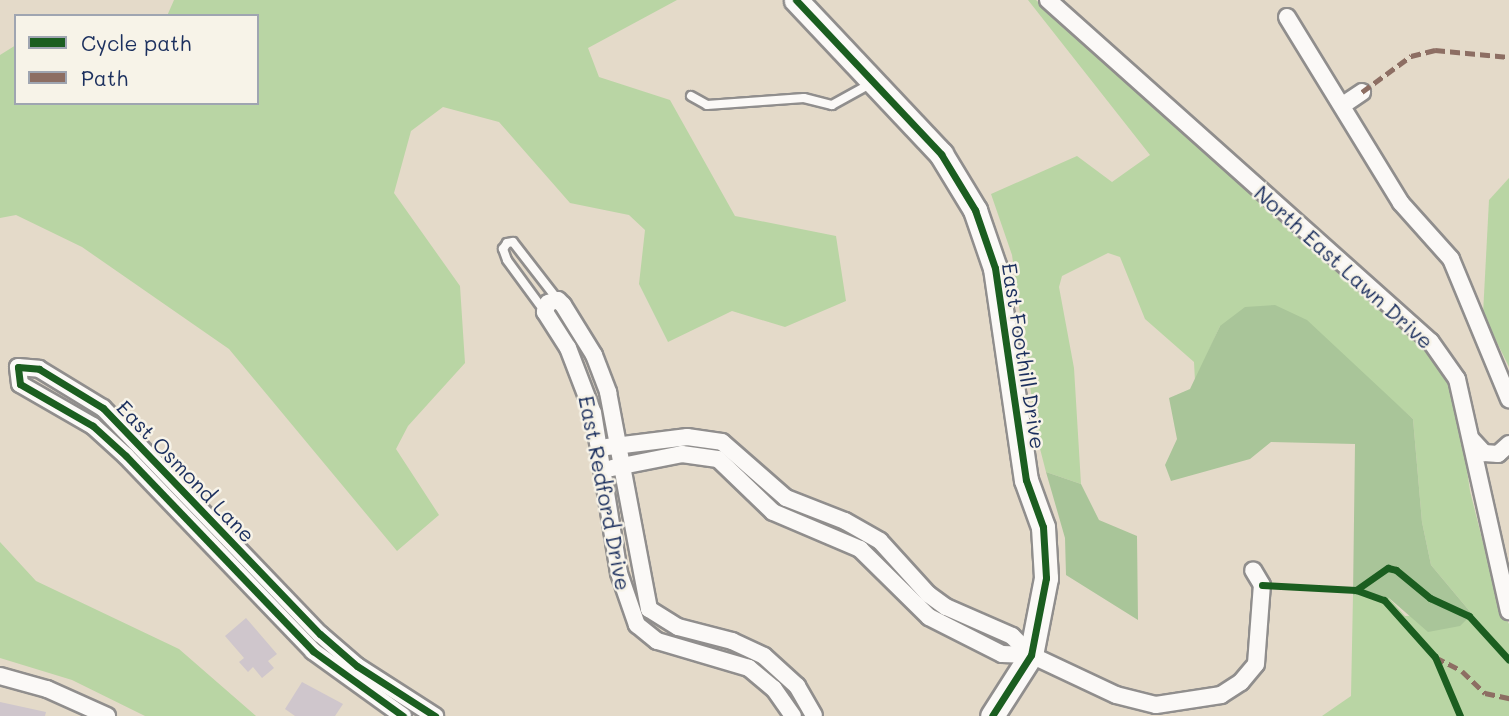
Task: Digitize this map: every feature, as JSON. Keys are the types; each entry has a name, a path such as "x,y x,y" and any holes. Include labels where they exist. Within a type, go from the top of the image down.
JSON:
{"street":[{"name":"East Foothill Drive","path":"796,0 941,154 975,210 995,268 1024,470 1043,527 1046,578 1031,655"},
{"name":"North East Lawn Drive","path":"1048,0 1431,342 1457,379 1509,611"},
{"path":"1287,17 1402,203 1451,258 1509,399"},
{"path":"1343,105 1362,92"},
{"path":"545,312 548,303 558,300"},
{"name":"East Redford Drive","path":"558,300 594,355 608,392 649,609 678,627 732,641 764,656 797,686 814,716"},
{"name":"East Redford Drive","path":"545,312 585,386 603,470 619,573 637,625 657,641 749,667 775,689 793,716"},
{"name":"East Osmond Lane","path":"398,713 313,651 93,426 20,384 16,380 18,367 39,369 103,408 320,634 356,666 435,716"},
{"path":"599,449 687,437 722,442 786,498 845,521 880,541 936,600 1012,636 1031,655 1116,695 1156,705 1221,695 1241,682 1258,655 1262,585 1253,570"},
{"path":"1472,440 1484,453 1498,454 1509,444"},
{"path":"603,470 682,454 718,459 773,512 860,549 929,617 1002,654 1031,655"},
{"path":"992,716 1031,655"},
{"path":"0,676 47,689 107,716"},
{"path":"398,713 404,695"}],"lane":[{"path":"691,96 707,105 804,98 832,105 875,82"},
{"path":"545,312 507,260 503,249 507,243 513,242 558,300"}],"green space":[{"path":"174,0 677,0 588,48 599,77 670,100 735,216 836,236 846,301 785,327 732,311 668,342 639,284 645,230 629,215 570,203 499,122 443,107 411,131 394,193 460,286 465,363 408,426 396,449 439,515 397,551 229,349 82,247 16,215 0,218 0,55 14,46 14,105 259,105 259,14 168,14"},
{"path":"1028,0 1036,0 1432,351 1456,393 1470,491 1498,602 1509,624 1509,716 1322,716 1351,696 1353,595 1389,598 1405,616 1472,614 1431,565 1422,522 1413,419 1375,385 1220,326 1195,381 1194,362 1145,319 1120,257 1108,253 1062,276 1059,287 1074,368 1081,484 1046,472 1037,437 1012,255 991,194 1077,156 1112,182 1150,155"},
{"path":"1509,178 1509,367 1483,314 1489,200"},
{"path":"1275,305 1307,320 1413,419 1422,522 1431,565 1472,614 1460,626 1428,632 1389,598 1353,595 1355,444 1271,442 1250,459 1171,481 1165,465 1177,439 1169,398 1190,389 1220,326 1245,307"},
{"path":"1046,472 1081,484 1099,520 1137,536 1138,620 1066,575 1065,538"},
{"path":"0,542 36,581 179,649 256,716 145,716 72,680 0,658"}],"building":[{"path":"246,618 277,654 268,661 274,668 262,678 253,667 248,672 239,662 244,658 225,636"},
{"path":"302,682 343,704 335,716 295,716 285,709"},
{"path":"0,702 46,712 45,716 0,716"}],"marked path":[{"path":"1362,92 1411,56 1435,50 1509,57"},
{"path":"1435,657 1462,671 1485,693 1509,698"}],"cycle path":[{"path":"796,0 941,154 975,210 995,268 1026,480 1043,527 1046,578 1031,655 992,716"},
{"path":"403,716 313,651 126,456 93,426 20,384 18,367 39,369 103,408 320,634 357,666 435,716"},
{"path":"1356,590 1388,568 1396,570 1430,598 1469,616 1509,660"},
{"path":"1262,585 1356,590 1384,600 1435,657 1460,716"}]}
